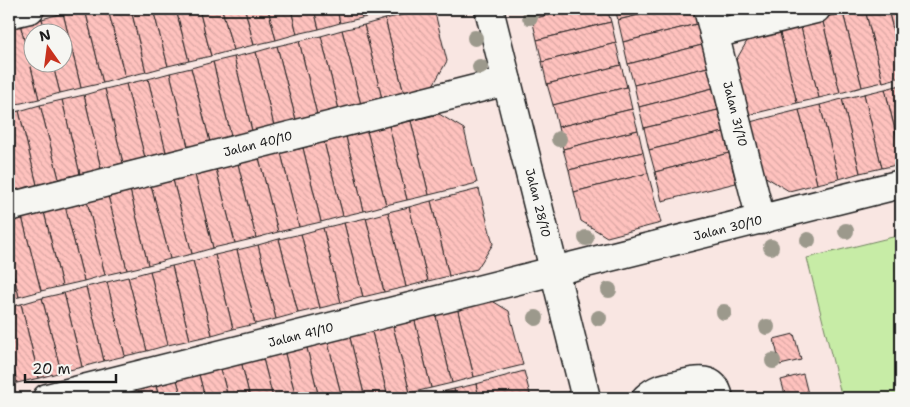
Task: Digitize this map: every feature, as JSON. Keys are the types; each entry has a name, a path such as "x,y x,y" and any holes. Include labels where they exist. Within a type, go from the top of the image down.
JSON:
{"street":[{"path":"9,14 30,9"},
{"name":"Jalan 28/10","path":"489,9 586,398"},
{"path":"711,21 816,9"},
{"name":"Jalan 31/10","path":"711,21 761,220"},
{"name":"Jalan 40/10","path":"9,207 507,81"},
{"name":"Jalan 30/10","path":"555,271 901,184"},
{"name":"Jalan 41/10","path":"47,398 555,271"},
{"path":"646,398 656,390 699,380 709,383 717,390 719,398"}],"green space":[{"path":"901,235 901,398 842,398 807,258"}],"building":[{"path":"85,9 103,83 81,88 72,50 72,22 65,22 63,13"},
{"path":"85,9 108,9 125,77 103,83"},
{"path":"108,9 131,9 146,72 125,77"},
{"path":"131,9 153,9 168,66 146,72"},
{"path":"153,9 176,9 189,61 168,66"},
{"path":"176,9 199,9 211,56 189,61"},
{"path":"199,9 222,9 233,50 211,56"},
{"path":"222,9 245,9 254,45 233,50"},
{"path":"245,9 268,9 276,40 254,45"},
{"path":"268,9 291,9 297,34 276,40"},
{"path":"291,9 314,9 319,29 297,34"},
{"path":"314,9 337,9 340,23 319,29"},
{"path":"337,9 360,9 362,18 340,23"},
{"path":"360,9 383,9 384,13 362,18"},
{"path":"383,9 399,9 384,13"},
{"path":"434,9 447,61 432,87 404,94 385,19"},
{"path":"529,9 572,9 532,19"},
{"path":"572,9 607,9 611,22 537,40 532,19"},
{"path":"615,9 664,9 618,20"},
{"path":"664,9 693,9 697,24 623,42 618,20"},
{"path":"865,9 883,82 862,87 843,13"},
{"path":"865,9 888,9 901,62 901,77 883,82"},
{"path":"888,9 901,9 901,62"},
{"path":"63,13 65,22 43,22 42,19"},
{"path":"843,13 862,87 840,93 822,18"},
{"path":"822,18 840,93 819,98 800,24"},
{"path":"42,19 43,22 29,22"},
{"path":"385,19 404,94 382,99 364,25"},
{"path":"611,22 616,43 542,62 537,40"},
{"path":"20,24 22,32 22,72 32,72 39,99 17,104 9,71 9,27"},
{"path":"697,24 702,45 628,64 623,42"},
{"path":"800,24 819,98 797,103 779,29"},
{"path":"364,25 382,99 361,105 342,30"},
{"path":"779,29 797,103 748,115 735,62 750,36"},
{"path":"342,30 361,105 339,110 321,36"},
{"path":"321,36 339,110 317,115 299,41"},
{"path":"299,41 317,115 296,120 277,46"},
{"path":"616,43 621,65 547,84 542,62"},
{"path":"702,45 708,67 634,85 628,64"},
{"path":"277,46 296,120 274,126 256,52"},
{"path":"72,50 81,88 60,93 55,72 72,72"},
{"path":"256,52 274,126 252,131 234,57"},
{"path":"234,57 252,131 231,136 213,62"},
{"path":"213,62 231,136 210,142 191,68"},
{"path":"621,65 627,87 553,105 547,84"},
{"path":"708,67 713,88 639,107 634,85"},
{"path":"191,68 210,142 188,147 170,73"},
{"path":"9,71 17,104 9,106"},
{"path":"32,72 55,72 60,93 39,99"},
{"path":"170,73 188,147 166,152 148,79"},
{"path":"148,79 166,152 145,158 126,84"},
{"path":"126,84 145,158 123,163 105,89"},
{"path":"901,85 901,155 885,89"},
{"path":"627,87 632,109 558,127 553,105"},
{"path":"713,88 718,110 644,128 639,107"},
{"path":"105,89 123,163 101,169 84,95"},
{"path":"885,89 901,155 901,164 882,168 864,94"},
{"path":"864,94 882,168 860,173 842,99"},
{"path":"84,95 101,169 80,174 62,100"},
{"path":"842,99 860,173 839,179 820,105"},
{"path":"62,100 80,174 59,179 40,105"},
{"path":"40,105 59,179 37,185 19,111"},
{"path":"820,105 839,179 817,184 799,110"},
{"path":"632,109 638,130 563,149 558,127"},
{"path":"718,110 724,132 649,150 644,128"},
{"path":"799,110 817,184 789,191 764,176 750,122"},
{"path":"19,111 37,185 15,190 9,164 9,113"},
{"path":"439,114 464,129 477,183 429,195 411,121"},
{"path":"411,121 429,195 407,200 389,126"},
{"path":"389,126 407,200 386,205 367,131"},
{"path":"638,130 643,152 569,170 563,149"},
{"path":"367,131 386,205 364,211 346,137"},
{"path":"724,132 729,153 655,172 649,150"},
{"path":"346,137 364,211 343,216 324,142"},
{"path":"324,142 343,216 321,222 303,148"},
{"path":"303,148 321,222 299,227 281,153"},
{"path":"643,152 648,173 574,192 569,170"},
{"path":"281,153 299,227 278,232 259,158"},
{"path":"729,153 736,183 662,201 655,172"},
{"path":"259,158 278,232 256,238 238,164"},
{"path":"9,164 15,190 9,192"},
{"path":"238,164 256,238 235,243 216,169"},
{"path":"216,169 235,243 213,248 195,175"},
{"path":"648,173 661,223 607,237 581,221 574,192"},
{"path":"195,175 213,248 192,254 173,180"},
{"path":"173,180 192,254 170,259 151,185"},
{"path":"151,185 170,259 148,265 130,190"},
{"path":"479,189 493,244 477,269 449,276 431,201"},
{"path":"130,190 148,265 127,270 108,196"},
{"path":"108,196 127,270 105,275 87,201"},
{"path":"87,201 105,275 84,281 65,206"},
{"path":"431,201 449,276 428,281 409,207"},
{"path":"65,206 84,281 62,286 44,212"},
{"path":"409,207 428,281 406,287 388,212"},
{"path":"44,212 62,286 41,291 22,217"},
{"path":"388,212 406,287 384,292 366,218"},
{"path":"22,217 41,291 19,297 9,256 9,220"},
{"path":"366,218 384,292 363,297 344,223"},
{"path":"344,223 363,297 341,303 323,228"},
{"path":"323,228 341,303 320,308 301,234"},
{"path":"301,234 320,308 298,313 279,239"},
{"path":"279,239 298,313 276,319 258,245"},
{"path":"258,245 276,319 255,324 237,250"},
{"path":"237,250 255,324 233,329 215,255"},
{"path":"215,255 233,329 212,335 193,261"},
{"path":"9,256 19,297 9,299"},
{"path":"193,261 212,335 190,340 172,266"},
{"path":"172,266 190,340 168,345 150,271"},
{"path":"150,271 168,345 147,351 128,277"},
{"path":"128,277 147,351 125,356 107,282"},
{"path":"107,282 125,356 104,361 86,287"},
{"path":"86,287 104,361 82,367 64,293"},
{"path":"64,293 82,367 61,372 42,298"},
{"path":"484,296 509,311 523,365 474,377 456,303"},
{"path":"42,298 61,372 39,378 21,304"},
{"path":"456,303 474,377 452,383 434,308"},
{"path":"21,304 39,378 17,383 9,348 9,307"},
{"path":"434,308 452,383 431,388 413,313"},
{"path":"413,313 431,388 410,393 391,319"},
{"path":"391,319 410,393 388,398 370,324"},
{"path":"370,324 388,398 365,398 348,330"},
{"path":"348,330 365,398 342,398 326,335"},
{"path":"794,334 801,360 780,365 774,339"},
{"path":"326,335 342,398 319,398 305,340"},
{"path":"305,340 319,398 296,398 283,346"},
{"path":"283,346 296,398 273,398 261,351"},
{"path":"9,348 17,383 9,385"},
{"path":"261,351 273,398 250,398 240,357"},
{"path":"240,357 250,398 228,398 219,362"},
{"path":"219,362 228,398 205,398 197,367"},
{"path":"197,367 205,398 182,398 175,373"},
{"path":"524,371 531,398 479,398 476,384"},
{"path":"175,373 182,398 159,398 154,378"},
{"path":"803,374 809,398 786,398 781,380"},
{"path":"154,378 159,398 136,398 132,383"},
{"path":"132,383 136,398 113,398 110,389"},
{"path":"476,384 479,398 456,398 454,389"},
{"path":"454,389 456,398 434,398 433,394"},
{"path":"433,394 434,398 417,398"}]}
